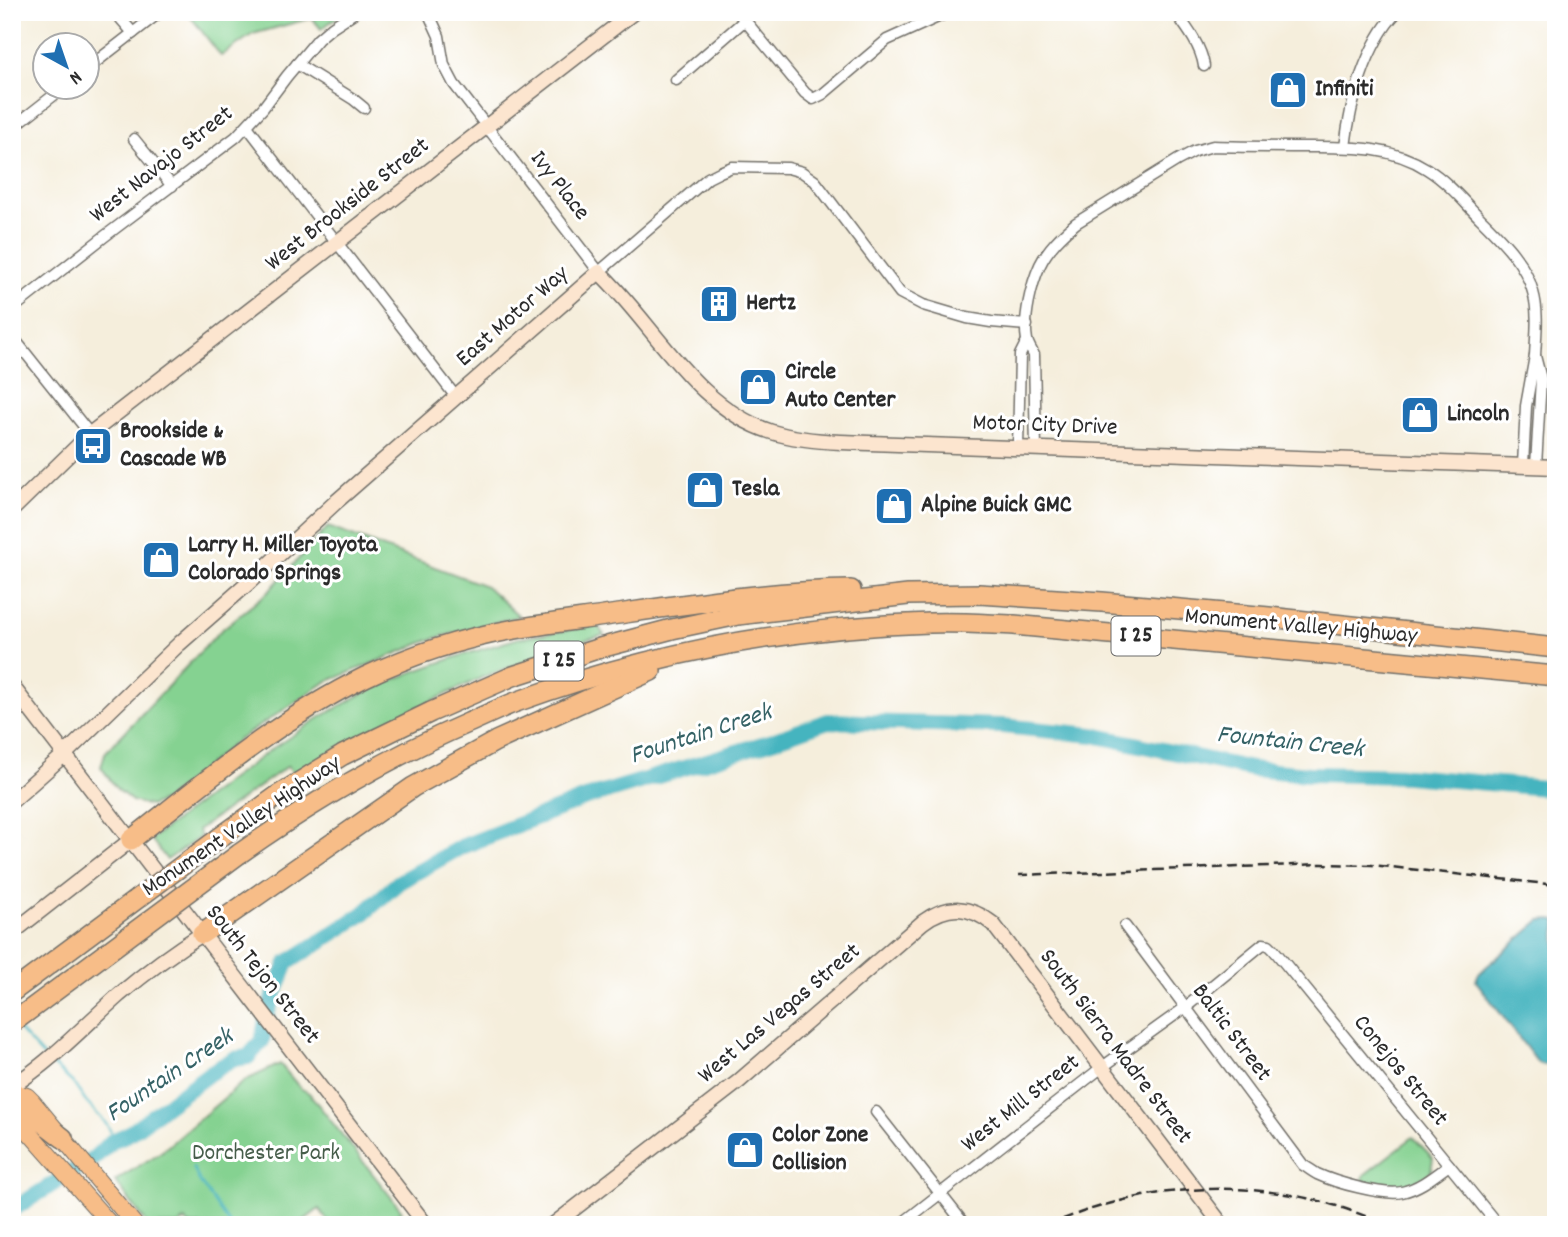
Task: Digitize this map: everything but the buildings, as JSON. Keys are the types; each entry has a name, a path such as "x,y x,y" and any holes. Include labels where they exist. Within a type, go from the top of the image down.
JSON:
{"highway":[{"path":"131,840 251,746 304,710 363,678 433,649 509,630 754,596 851,590 936,594"},
{"name":"Monument Valley Highway","path":"12,992 280,794 343,755 513,676 671,629 738,615 855,601 936,594 979,594 1102,602 1556,648"},
{"name":"Monument Valley Highway","path":"12,1023 281,824 357,778 514,702 642,662 717,645 783,634 869,626 932,622 1001,624 1556,676"},
{"path":"202,934 413,787 479,750 606,690 717,645"},
{"path":"20,1109 63,1138"}],"main road":[{"path":"12,1091 27,1096 20,1109 111,1225"},
{"path":"63,1138 130,1219"}],"street":[{"path":"115,12 133,33"},
{"path":"102,57 160,12"},
{"name":"West Navajo Street","path":"12,309 236,137 318,39 355,12"},
{"name":"Ivy Place","path":"428,12 439,36 447,74 599,272"},
{"name":"West Brookside Street","path":"12,510 90,434 634,12"},
{"path":"676,80 742,16 805,93 813,99 823,94 887,40 949,12"},
{"path":"1175,12 1191,33 1204,62"},
{"path":"1345,147 1356,92 1373,45 1397,12"},
{"path":"297,64 363,108"},
{"path":"12,128 45,102"},
{"path":"247,126 456,397"},
{"path":"134,139 172,186"},
{"path":"1036,449 1034,355 1027,341 1028,308 1032,287 1041,264 1061,236 1076,223 1195,151 1213,146 1345,147 1394,153 1429,169 1507,246 1524,270 1533,292 1536,312 1535,356 1541,379 1530,466"},
{"name":"East Motor Way","path":"12,801 337,501 708,178 732,167 788,168 802,172 815,181 900,293 923,305 967,318 991,323 1027,325"},
{"name":"Motor City Drive","path":"599,272 619,291 708,395 741,418 770,431 790,436 822,441 1556,467"},
{"path":"12,336 90,434"},
{"path":"1018,448 1020,355 1027,341"},
{"name":"South Tejon Street","path":"12,686 426,1225"},
{"path":"12,933 131,840"},
{"name":"West Las Vegas Street","path":"553,1225 738,1082 923,922 935,913 955,908 963,909"},
{"name":"South Sierra Madre Street","path":"963,909 983,916 993,924 1222,1225"},
{"name":"Baltic Street","path":"1125,926 1303,1165 1331,1179 1387,1193 1412,1189 1449,1165"},
{"path":"12,1086 63,1047 120,994 202,934"},
{"name":"West Mill Street","path":"900,1225 1101,1068 1186,1007 1263,944 1269,945"},
{"name":"Conejos Street","path":"1269,945 1497,1225"},
{"path":"876,1112 965,1225"}],"green space":[{"path":"187,12 344,12 321,29 312,18 253,34 221,56"},
{"path":"328,527 486,586 519,616 432,639 326,682 238,740 165,800 150,806 132,801 117,789 101,767 105,753 219,632 267,593"},
{"path":"597,625 604,635 483,677 370,730 293,773 288,766 198,830 200,837 167,860 151,839 270,750 322,716 369,690 453,658 519,638"},
{"name":"Dorchester Park","path":"280,1064 300,1088 309,1093 402,1211 383,1225 331,1225 319,1209 298,1225 189,1225 185,1220 179,1225 148,1225 115,1181 161,1152 244,1081"},
{"path":"1413,1137 1433,1158 1431,1171 1425,1177 1409,1184 1391,1187 1363,1181 1364,1175"}],"water":[{"path":"1541,920 1556,920 1556,1058 1544,1065 1538,1063 1476,981 1485,968"}],"waterway":[{"name":"Fountain Creek","path":"12,1210 94,1158 112,1141 128,1134 210,1073 234,1059 248,1057 262,1041 268,1011 287,963 363,914 399,882 461,847 586,798 766,743 828,721 1003,726 1093,735 1251,769 1309,774 1407,776 1556,789"},
{"path":"17,1028 43,1056"},
{"path":"51,1063 73,1083 104,1121 110,1130 112,1141"},
{"path":"193,1168 230,1225"}],"railway":[{"path":"1019,875 1322,864 1372,865 1556,885"},
{"path":"1049,1225 1112,1203 1178,1191 1211,1189 1278,1193 1311,1199 1388,1225"}],"place":[{"name":"Infiniti","path":"1288,90"},
{"name":"Hertz","path":"719,304"},
{"name":"Circle Auto Center","path":"758,387"},
{"name":"Lincoln","path":"1420,415"},
{"name":"Brookside & Cascade WB","path":"93,446"},
{"name":"Tesla","path":"705,490"},
{"name":"Alpine Buick GMC","path":"894,506"},
{"name":"Larry H. Miller Toyota Colorado Springs","path":"161,560"},
{"name":"Color Zone Collision","path":"745,1150"}]}
